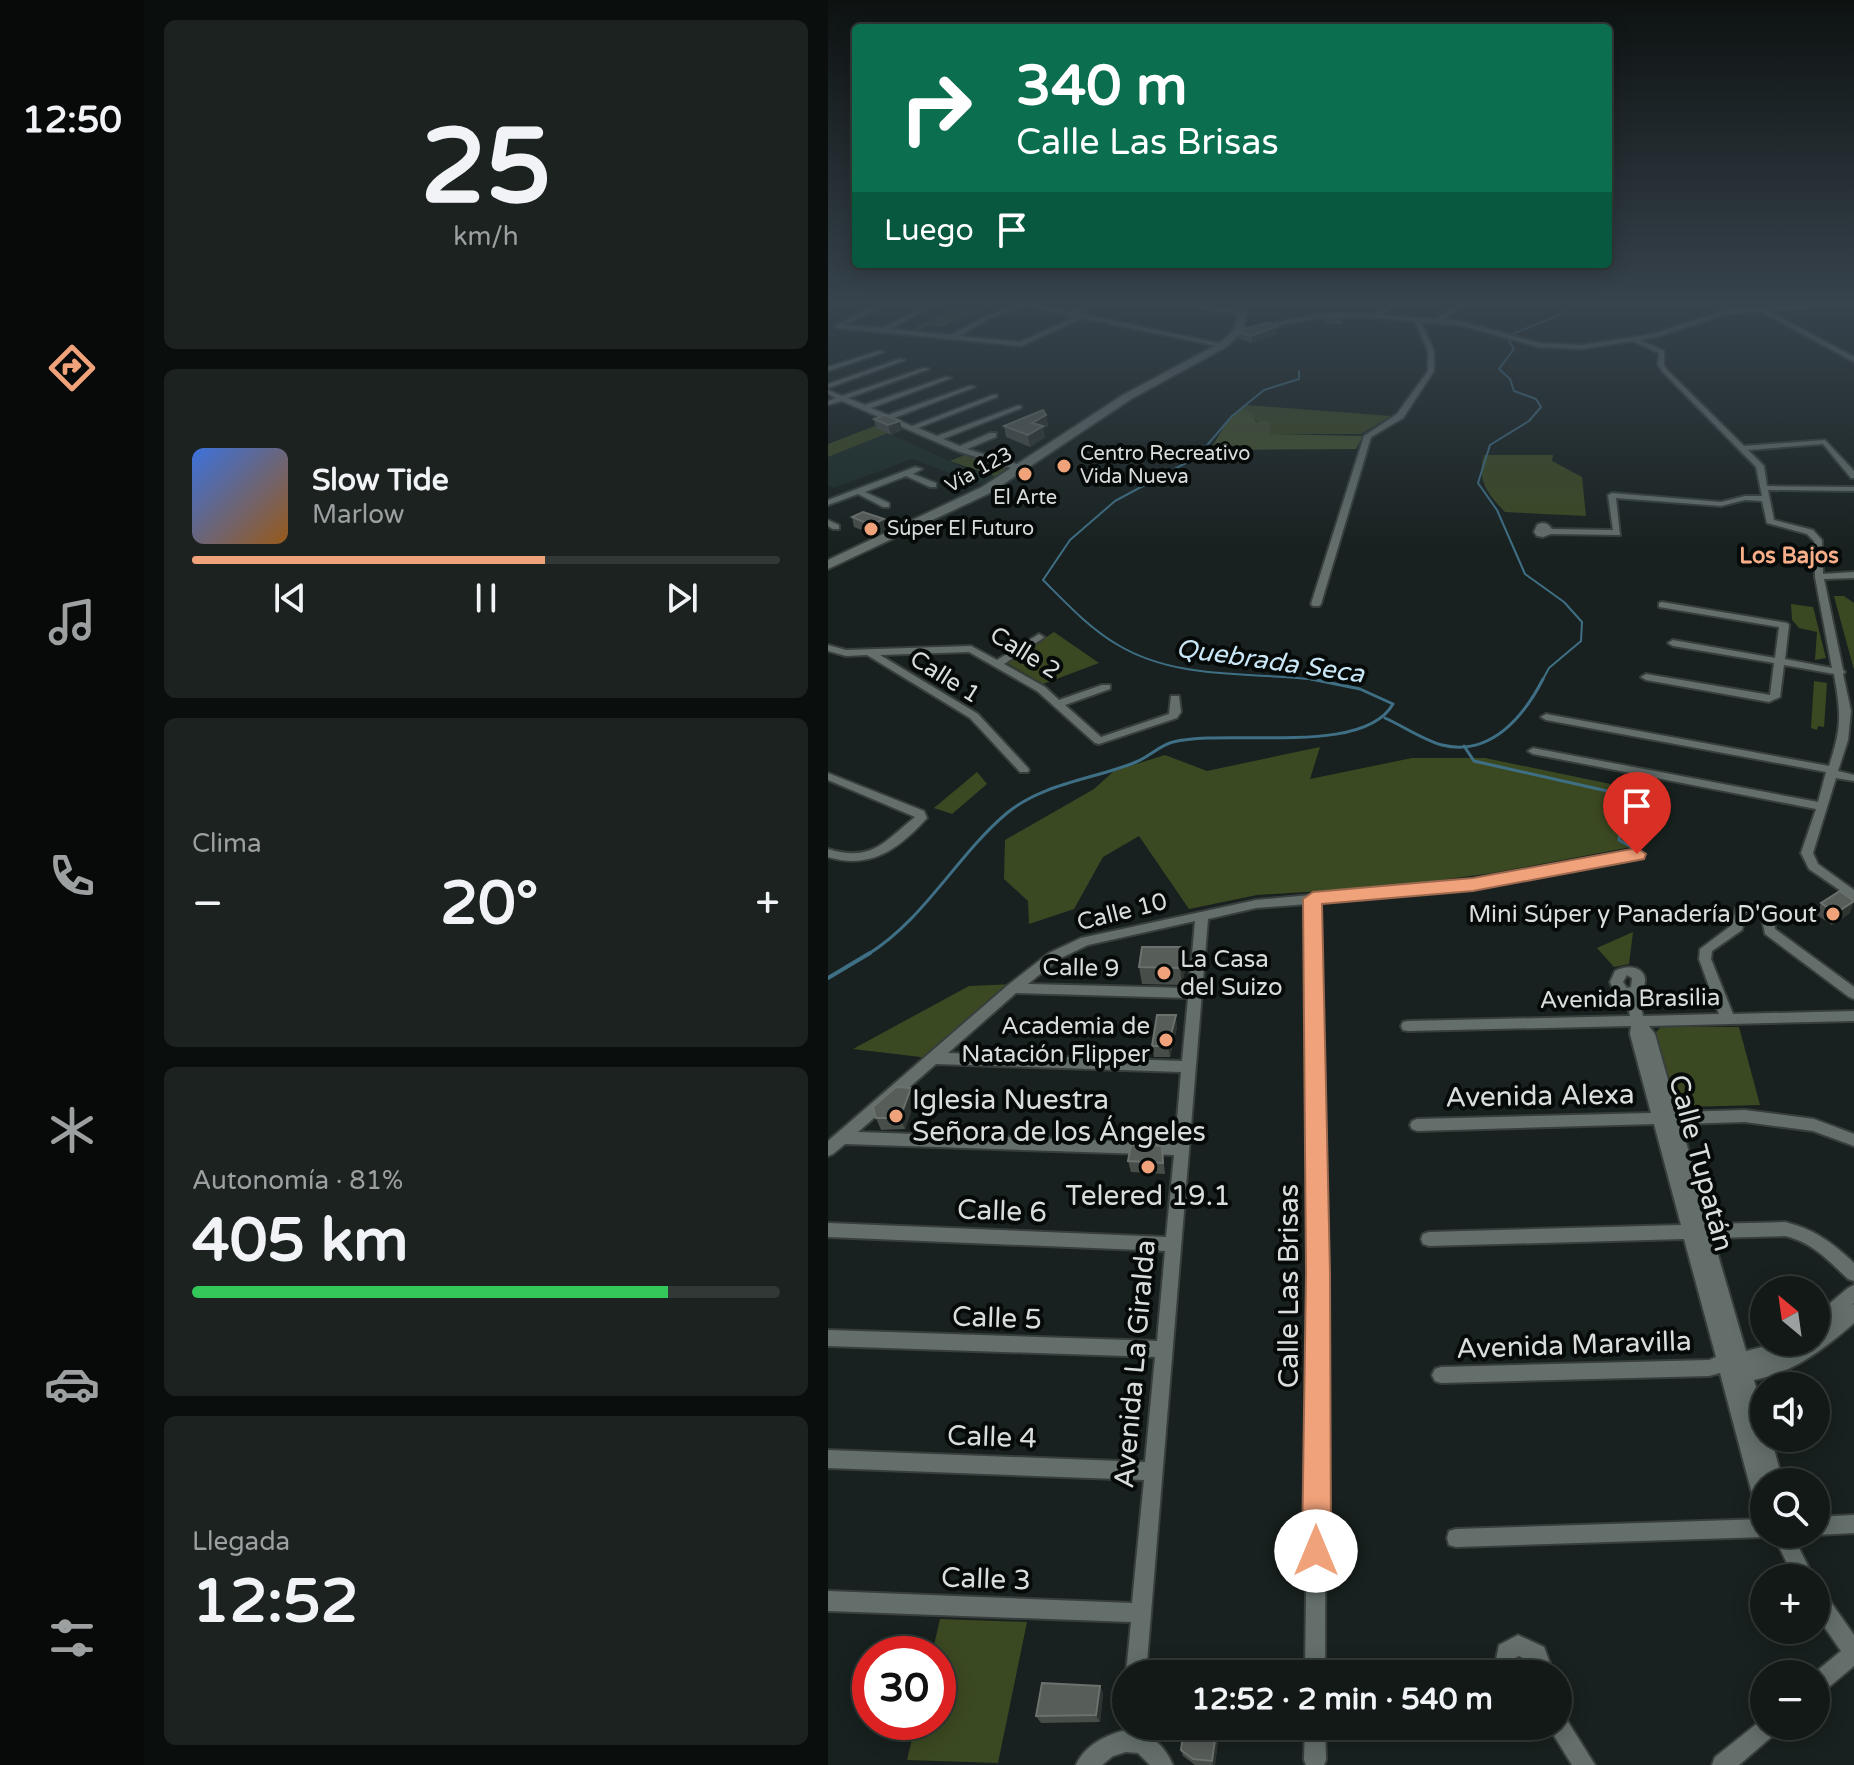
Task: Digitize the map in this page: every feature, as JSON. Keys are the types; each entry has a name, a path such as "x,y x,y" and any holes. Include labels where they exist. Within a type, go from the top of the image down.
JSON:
{"main road":[{"name":"Vía 123","path":"828,565 963,503 1023,469 1147,386"}],"street":[{"path":"828,403 876,386"},
{"path":"864,408 925,386"},
{"path":"1316,604 1368,436 1400,416 1420,386"},
{"path":"1681,386 1760,466 1770,521 1804,529 1816,537 1819,577 1840,672 1847,725 1809,840 1808,857 1820,872 1854,896"},
{"path":"887,418 972,387"},
{"path":"828,392 960,449 1023,469"},
{"path":"912,428 995,396"},
{"path":"936,439 1019,407"},
{"path":"960,449 993,435"},
{"path":"1744,448 1825,442 1854,476"},
{"path":"828,503 918,469"},
{"path":"907,474 933,485"},
{"path":"1550,531 1617,533 1612,495 1713,504 1854,489"},
{"path":"859,492 886,505"},
{"path":"1819,577 1854,575"},
{"path":"1646,677 1772,699 1781,661 1784,625 1662,605"},
{"path":"997,664 1039,637"},
{"path":"1673,643 1840,672"},
{"name":"Calle 1","path":"828,648 846,653 870,653 974,716 1024,770"},
{"name":"Calle 2","path":"870,653 964,648 1041,689 1091,737 1109,740 1173,716 1175,698"},
{"path":"1057,704 1106,687"},
{"path":"1546,717 1833,770 1854,771"},
{"path":"1533,751 1821,806"},
{"path":"1833,770 1854,778"},
{"path":"828,776 920,814 921,818 862,861 848,861 828,853"},
{"path":"1202,916 1256,904 1473,884 1637,854"},
{"name":"Calle Las Brisas","path":"1313,899 1318,1273 1315,1660"},
{"path":"1728,1019 1705,959 1706,949 1738,927 1740,911 1752,907 1766,914 1769,931 1854,994"},
{"name":"Calle 10","path":"828,1150 1013,988 1054,956 1094,939 1202,916"},
{"name":"Avenida La Giralda","path":"1137,1660 1202,916"},
{"name":"Calle 9","path":"1013,988 1196,993"},
{"name":"Calle Tupatán","path":"1631,992 1638,1021 1637,1034 1666,1119 1735,1367 1756,1468"},
{"name":"Avenida Brasilia","path":"1408,1026 1854,1016"},
{"path":"933,1058 1189,1067"},
{"name":"Avenida Alexa","path":"1417,1125 1782,1118 1814,1125 1854,1140"},
{"path":"842,1138 1182,1149"},
{"path":"1429,1239 1785,1229 1803,1232 1819,1241 1854,1274"},
{"name":"Calle 6","path":"828,1230 1174,1244"},
{"path":"1830,1314 1854,1293"},
{"name":"Avenida Maravilla","path":"1441,1375 1781,1367 1854,1312"},
{"name":"Calle 5","path":"828,1338 1164,1349"},
{"name":"Avenida Maravilla","path":"1735,1367 1772,1356"},
{"name":"Calle Tupatán","path":"1735,1367 1769,1468"},
{"name":"Calle 4","path":"828,1459 1153,1471"},
{"path":"1830,1525 1854,1524"},
{"path":"1456,1538 1750,1528"},
{"name":"Calle 3","path":"828,1601 1141,1613"},
{"path":"1830,1618 1854,1652 1830,1673"},
{"path":"1505,1660 1506,1652 1518,1645 1537,1654 1539,1660"},
{"path":"1109,1744 1133,1739 1147,1746"},
{"path":"1087,1765 1113,1740"},
{"path":"1143,1740 1162,1765"},
{"path":"1315,1740 1315,1760"},
{"path":"1568,1740 1584,1765"},
{"path":"1723,1765 1752,1740"}],"shaded area":[{"path":"888,433 967,469 997,477 982,485 912,459 834,488 828,485 828,457"}],"green space":[{"path":"1246,405 1391,416 1361,434 1270,434 1243,408"},
{"path":"1243,408 1252,413 1256,422 1269,421 1270,434 1363,436 1356,449 1210,450 1230,417"},
{"path":"888,421 888,433 828,457 828,444"},
{"path":"967,454 1012,469 997,477 950,461"},
{"path":"1484,455 1553,455 1552,461 1582,477 1586,516 1505,512 1485,486 1482,472"},
{"path":"1834,596 1844,596 1854,603 1854,670"},
{"path":"1791,604 1813,607 1826,658 1815,660 1817,632 1799,628 1792,620"},
{"path":"1054,632 1099,663 1043,684 1007,663"},
{"path":"1814,681 1827,683 1824,727 1818,726 1817,730 1811,728"},
{"path":"1320,747 1310,779 1412,758 1485,758 1639,790 1637,846 1493,873 1387,887 1257,895 1189,909 1139,836 1103,857 1074,909 1029,924 1028,901 1004,879 1005,840 1094,789 1114,771 1165,755 1207,771"},
{"path":"977,772 987,784 952,814 934,808"},
{"path":"1633,932 1629,964 1614,967 1597,948"},
{"path":"1015,984 929,1058 853,1049 969,986"},
{"path":"1661,1027 1739,1027 1760,1105 1683,1107 1676,1102 1655,1033"},
{"path":"940,1619 1027,1622 998,1763 907,1760 912,1740 956,1740 956,1636 936,1636"}],"building":[{"path":"1043,410 1046,415 1032,423 1043,426 1028,435 1004,426"},
{"path":"885,415 900,421 888,425 874,419"},
{"path":"863,512 884,519 871,525 852,517"},
{"path":"1840,891 1854,901 1836,913 1821,903"},
{"path":"1142,947 1184,947 1180,968 1139,967"},
{"path":"1157,1015 1176,1015 1168,1046 1152,1046"},
{"path":"896,1087 911,1088 900,1118 876,1118 873,1107"},
{"path":"1131,1145 1162,1146 1163,1163 1128,1161"},
{"path":"1042,1683 1100,1686 1096,1715 1036,1716"},
{"path":"1182,1740 1215,1740 1212,1761 1193,1759 1181,1750"}],"waterway":[{"name":"Quebrada Seca","path":"1276,386 1264,390 1232,416 1197,457 1115,501 1070,540 1043,580 1097,631 1142,657 1193,670 1315,680"},
{"path":"1512,386 1514,391 1536,399 1541,407 1529,421 1490,445 1478,483 1497,510 1525,574 1564,602 1582,622 1581,641 1549,668 1542,681"},
{"name":"Quebrada Seca","path":"1311,679 1315,680"},
{"path":"1464,746 1476,745 1504,730 1526,707 1543,679"},
{"name":"Quebrada Seca","path":"869,954 906,924 1007,813 1037,795 1136,762 1173,742 1325,736 1354,730 1377,720 1393,704 1360,689 1315,680"},
{"name":"Quebrada Seca","path":"1315,680 1325,681"},
{"path":"1385,718 1442,745 1464,746"},
{"path":"1464,746 1474,761 1625,795 1619,840 1631,847"},
{"name":"Quebrada Seca","path":"828,978 869,954"}],"place":[{"name":"Centro Recreativo Vida Nueva","path":"1064,466"},
{"name":"El Arte","path":"1025,474"},
{"name":"Súper El Futuro","path":"871,529"},
{"name":"Mini Súper y Panadería D'Gout","path":"1833,914"},
{"name":"La Casa del Suizo","path":"1164,973"},
{"name":"Academia de Natación Flipper","path":"1166,1040"},
{"name":"Iglesia Nuestra Señora de los Ángeles","path":"896,1116"},
{"name":"Telered 19.1","path":"1148,1167"}],"district":[{"name":"Los Bajos","path":"1789,556"}],"route":[{"path":"1316,1551 1318,1273 1313,899 1473,884 1637,854"}]}
